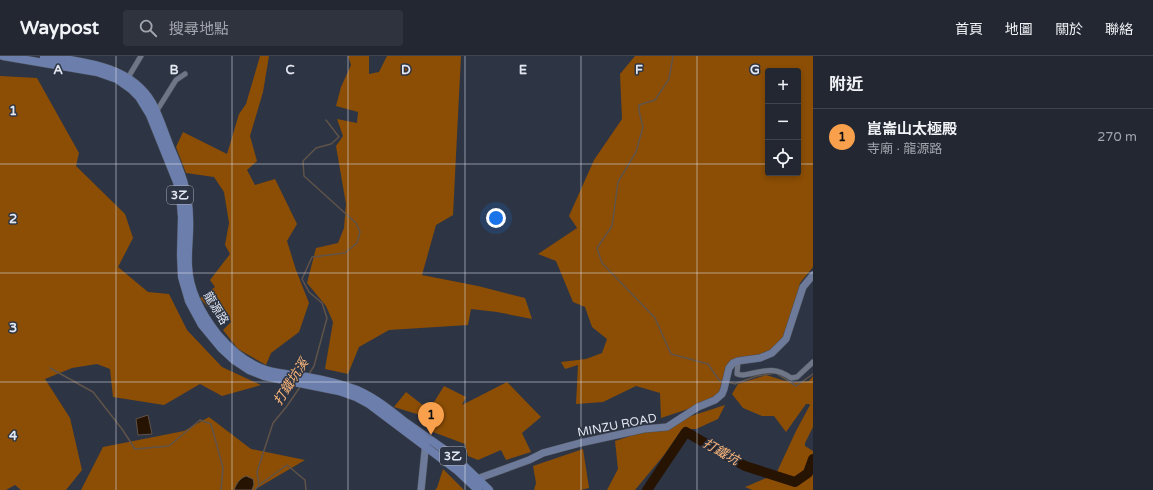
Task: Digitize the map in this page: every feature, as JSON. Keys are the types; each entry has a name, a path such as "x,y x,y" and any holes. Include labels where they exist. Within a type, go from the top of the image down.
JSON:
{"main road":[{"name":"3乙","path":"6,56 97,72 117,79 126,80 139,97 150,116 177,182 182,217 182,277 186,295 194,312 211,337 234,360 249,370 264,376 304,380 363,400 458,471 473,480 478,490"},
{"name":"龍源路","path":"44,56 110,69 144,92 156,112 180,171 186,192 189,216 188,276 191,287 200,309 225,344 252,364 266,370 304,380 340,384 373,398 463,465 473,480 489,490"}],"street":[{"path":"126,80 141,56"},
{"path":"156,112 176,80 185,74"},
{"path":"813,275 803,287 786,339 772,353 760,358 738,361 737,374 741,376 765,370 776,370 791,378 797,377 813,362"},
{"name":"MINZU ROAD","path":"473,480 529,460 543,453 644,429 667,427 698,407 715,400 722,394 729,368 733,363 738,361"},
{"path":"421,490 426,437"}],"shaded area":[{"path":"260,56 269,56 263,92 250,136 257,161 247,170 255,185 275,179 297,224 287,241 296,270 309,303 299,332 271,353 266,365 238,349 223,330 231,322 227,312 207,306 200,298 215,287 210,280 230,254 225,245 229,223 224,192 214,177 186,173 176,147 183,132 227,154 239,114 246,104"},
{"path":"348,56 369,56 369,74 379,72 387,56 461,56 453,215 436,225 422,275 478,286 525,298 532,319 497,312 471,309 468,325 389,330 359,347 348,374 325,369 333,322 326,306 307,283 316,248 338,243 344,228 346,204 336,146 343,136 337,119 357,123 358,112 336,106 341,87 351,65"},
{"path":"635,56 813,56 813,267 800,283 793,314 784,336 771,351 732,363 717,397 703,404 661,418 660,393 636,386 603,402 576,404 578,365 565,369 561,362 586,359 602,353 607,339 592,327 585,307 573,302 556,261 538,254 577,228 569,216 594,160 622,119 620,74"},
{"path":"0,76 37,78 79,153 76,166 125,214 133,238 118,267 148,292 169,294 187,330 222,367 261,385 222,396 200,384 164,405 113,397 110,369 97,364 72,368 45,379 70,418 82,470 66,490 21,490 15,485 6,490 0,490"},
{"path":"766,375 792,383 809,381 813,376 813,427 805,446 813,451 813,490 752,490 745,487 776,474 810,405 806,404 786,432 774,416 762,416 743,408 732,394 738,384"},
{"path":"507,382 541,417 522,433 531,452 506,460 501,450 478,460 468,456 465,444 433,432 420,415 394,407 406,392 429,410 444,386 466,397 462,405"},
{"path":"725,405 718,419 696,429 682,429 664,455 635,490 607,490 618,469 615,441"},
{"path":"148,415 152,434 138,435 136,419"},
{"path":"209,417 251,449 305,460 254,490 81,490 103,447 184,431"},
{"path":"583,449 589,488 581,490 534,490 536,483 533,466"},
{"path":"443,469 464,490 435,490"},
{"path":"246,476 253,479 254,484 252,490 234,490 238,482"}],"waterway":[{"path":"673,56 669,79 655,100 639,105 643,127 636,152 618,182 612,226 597,248 602,263 655,318 671,354 708,364 719,380 724,382"},
{"name":"打鐵坑溪","path":"309,374 314,366 327,318 322,303 309,292 302,279 312,257 345,253 357,243 360,232 356,223 304,176 303,161 316,148 331,144 339,137 326,120"},
{"path":"50,368 93,392 122,429 135,449 169,446 200,420 211,424 223,468 221,490"},
{"path":"728,382 735,384 757,376 776,373 796,386 813,374"},
{"name":"打鐵坑溪","path":"300,387 273,423 257,472 259,485 287,465 305,480 306,490"},
{"name":"打鐵坑","path":"647,490 686,432 745,466 795,482 808,473 813,459"},
{"name":"打鐵坑溪","path":"255,490 259,485"}],"place":[{"name":"崑崙山太極殿","path":"431,435"}]}
